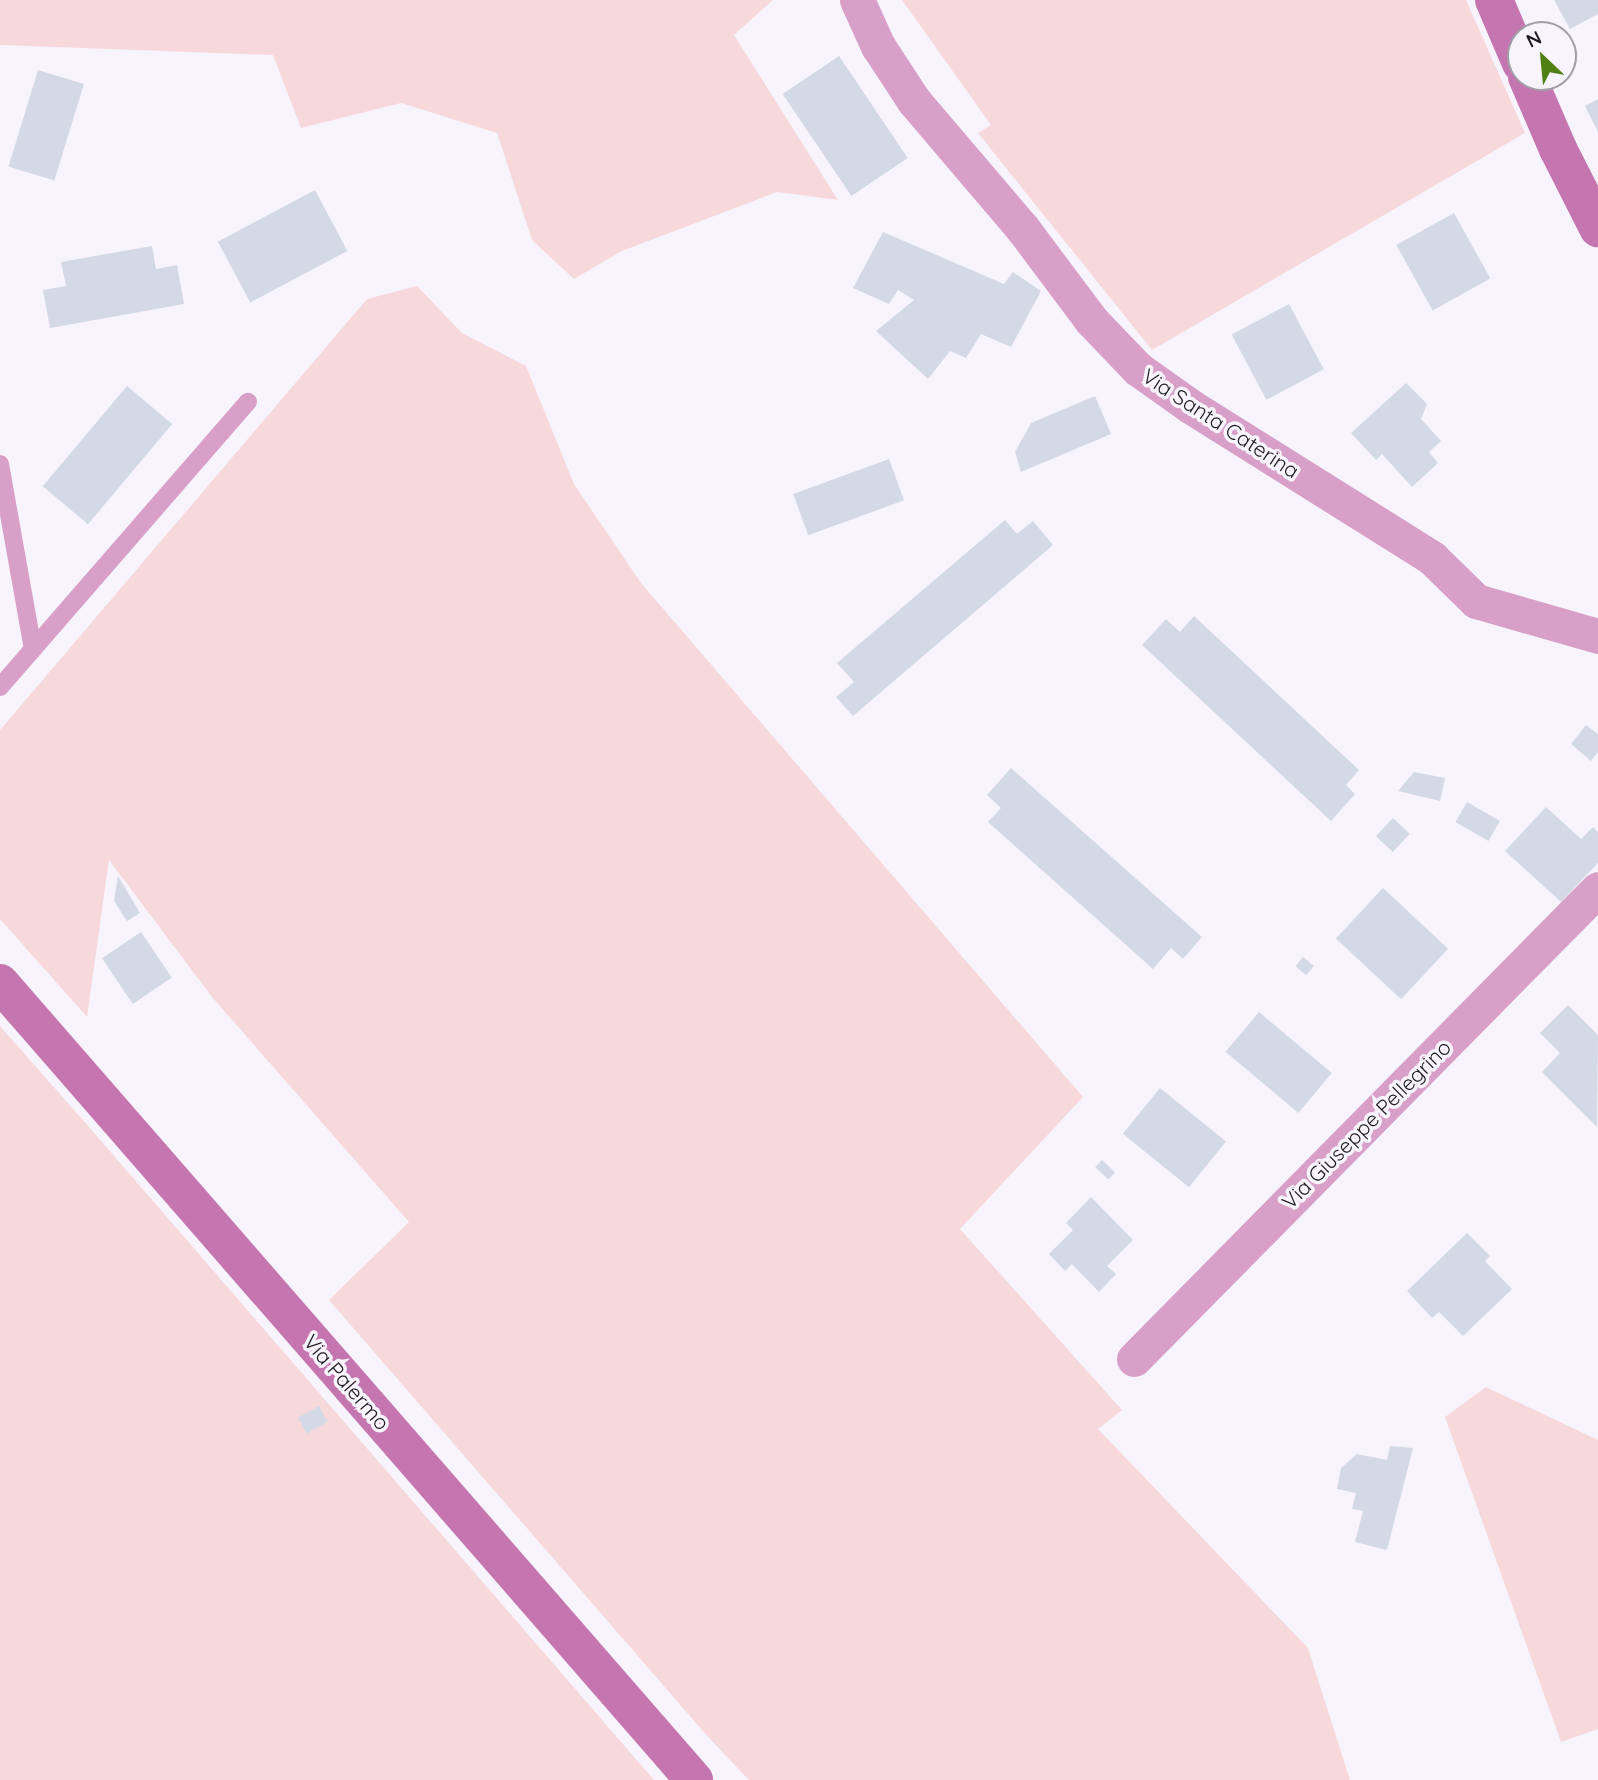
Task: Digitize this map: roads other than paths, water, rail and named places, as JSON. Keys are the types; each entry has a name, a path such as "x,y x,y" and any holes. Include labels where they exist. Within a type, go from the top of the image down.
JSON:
{"street":[{"name":"Via Santa Caterina","path":"857,0 878,46 914,101 1023,229 1091,320 1138,369 1190,406 1432,558 1476,601 1598,636"},
{"path":"1494,0 1507,30"},
{"path":"1533,91 1558,149 1598,228"},
{"name":"Via Giuseppe Pellegrino","path":"1134,1359 1598,889"},
{"name":"Via Palermo","path":"3,991 694,1780"}],"lane":[{"path":"0,687 248,402"},
{"path":"0,464 33,649"}]}
